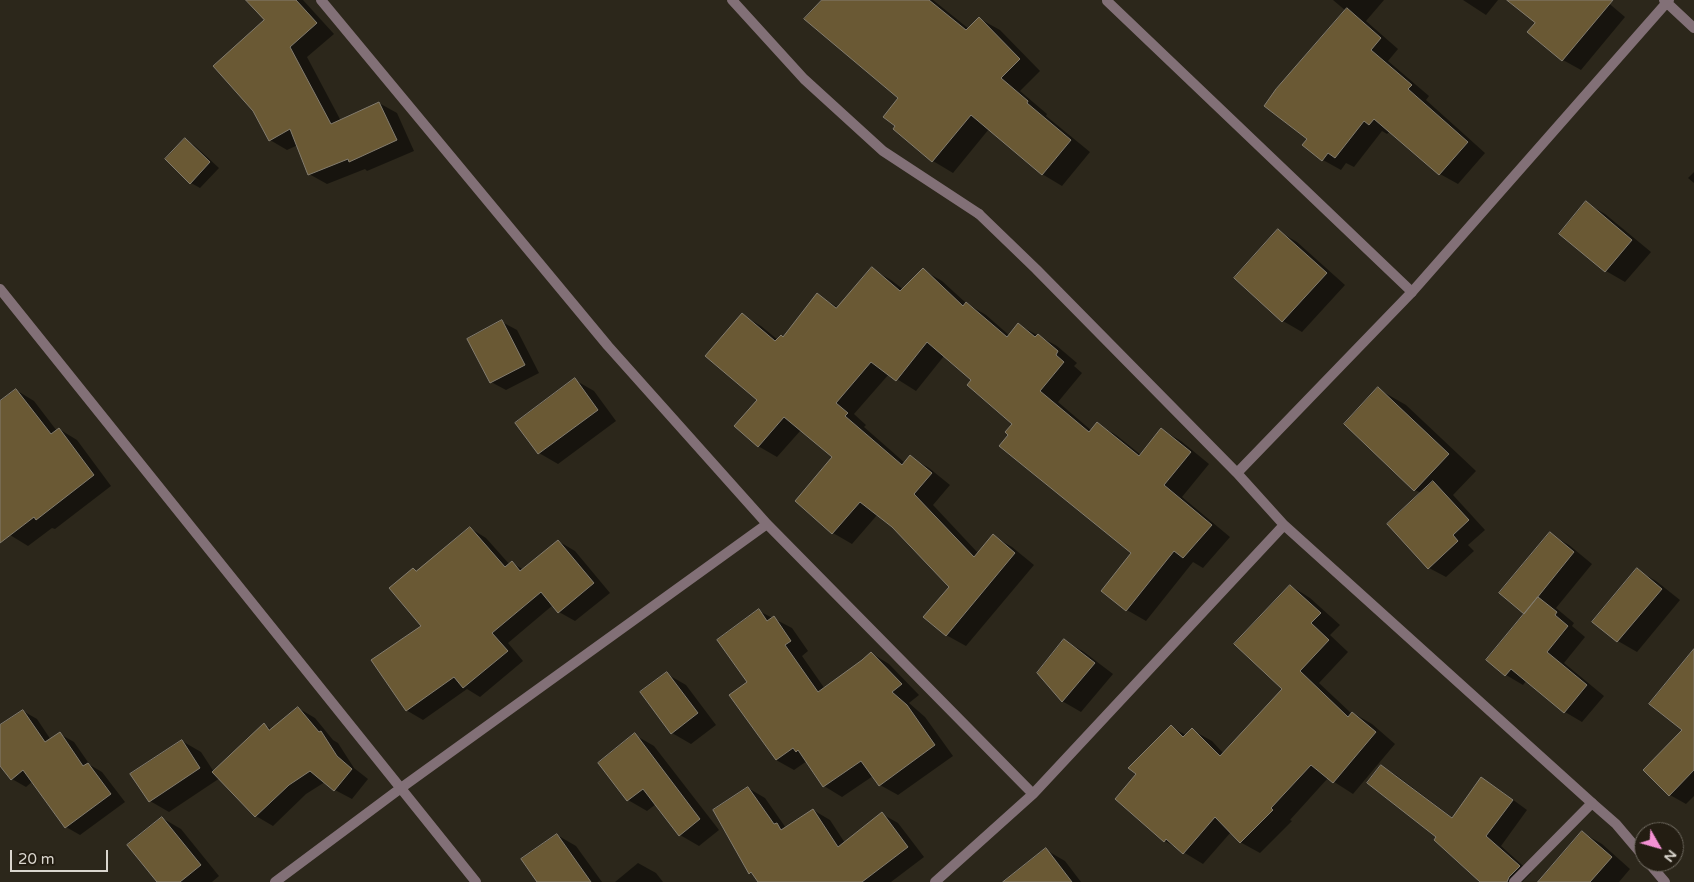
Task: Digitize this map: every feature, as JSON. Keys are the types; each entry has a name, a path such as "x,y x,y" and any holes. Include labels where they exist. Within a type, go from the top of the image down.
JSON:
{"street":[{"path":"322,0 608,346 767,524 1033,794"},
{"path":"732,0 804,79 883,151 979,214 1036,269 1237,473 1284,525 1616,824 1634,845"},
{"path":"1107,1 1412,292"},
{"path":"1237,473 1412,292 1666,1 1694,28"},
{"path":"0,289 476,882"},
{"path":"275,882 401,788 767,524"},
{"path":"935,882 1033,794 1284,525"},
{"path":"1514,882 1592,803"},
{"path":"1656,872 1665,882"}],"building":[{"path":"246,0 296,0 317,23 290,47 331,124 379,102 397,140 349,162 348,159 308,175 290,129 269,141 253,111 213,66 264,20"},
{"path":"822,0 929,0 966,30 979,17 1020,59 1001,78 1071,140 1042,175 971,115 932,162 893,129 895,126 883,117 898,98 804,19"},
{"path":"1507,0 1613,0 1562,61 1527,32 1535,23"},
{"path":"1347,8 1381,38 1371,50 1412,85 1408,89 1468,142 1439,175 1374,119 1369,125 1364,121 1335,158 1328,153 1322,161 1302,145 1307,139 1264,106 1276,89"},
{"path":"185,138 210,162 190,184 165,159"},
{"path":"1586,201 1632,240 1605,272 1559,234"},
{"path":"1278,229 1327,273 1282,322 1234,278"},
{"path":"872,267 900,291 923,268 963,306 966,302 1007,337 1018,323 1035,337 1038,334 1058,351 1056,355 1064,362 1040,391 1089,432 1097,422 1139,456 1161,428 1191,452 1164,485 1212,525 1183,558 1174,551 1126,611 1101,591 1131,553 999,446 1008,435 1005,432 1012,424 967,385 971,380 927,342 896,381 871,362 836,403 848,413 845,416 902,465 910,455 932,473 914,494 974,557 993,534 1015,553 946,636 923,617 949,587 892,527 860,502 832,534 795,501 832,457 784,417 758,447 734,426 757,400 705,356 742,313 775,341 781,335 783,337 817,293 836,308"},
{"path":"502,320 525,365 490,383 467,339"},
{"path":"575,378 598,410 538,454 515,423"},
{"path":"1378,387 1449,454 1414,491 1344,424"},
{"path":"16,389 51,434 59,428 94,475 36,520 34,517 0,543 0,401"},
{"path":"1433,481 1469,520 1453,535 1458,541 1428,569 1387,524"},
{"path":"470,527 505,567 512,561 520,571 558,540 594,583 558,613 541,592 492,633 508,651 463,688 454,677 406,711 371,660 421,626 389,588 413,568 416,571"},
{"path":"1550,532 1574,552 1524,614 1499,593"},
{"path":"1637,568 1662,589 1617,642 1592,622"},
{"path":"1290,585 1321,613 1311,623 1329,640 1300,671 1348,717 1352,712 1376,732 1333,783 1311,765 1271,808 1273,810 1240,843 1215,817 1183,854 1166,839 1164,842 1115,799 1136,774 1128,768 1171,725 1183,737 1192,728 1220,756 1282,689 1234,644"},
{"path":"1538,597 1557,612 1555,615 1568,626 1547,652 1587,685 1564,713 1511,669 1505,676 1486,660"},
{"path":"759,609 767,621 774,616 791,641 785,645 818,692 871,652 902,684 892,692 907,705 935,745 879,786 861,761 823,787 798,750 796,752 793,748 776,760 729,695 747,682 717,640"},
{"path":"1064,639 1095,663 1062,702 1037,673"},
{"path":"1694,649 1694,770 1669,796 1643,770 1682,730 1649,704"},
{"path":"667,672 698,713 671,734 640,692"},
{"path":"298,707 319,732 321,731 337,756 352,769 334,791 310,771 289,785 255,817 212,772 264,723 269,730"},
{"path":"23,710 45,742 60,732 83,766 88,763 111,794 65,828 23,770 11,780 0,766 0,725"},
{"path":"635,733 700,819 679,836 643,789 627,801 598,763"},
{"path":"182,740 200,768 149,802 130,774"},
{"path":"1381,765 1452,818 1481,777 1513,800 1486,836 1520,866 1509,877 1507,882 1480,882 1434,840 1436,837 1367,783"},
{"path":"748,787 774,824 777,823 781,830 813,809 838,847 882,812 908,847 862,882 758,882 751,872 749,874 713,810"},
{"path":"162,817 201,865 180,882 157,882 127,845"},
{"path":"1582,831 1612,857 1590,882 1538,882"},
{"path":"557,834 591,882 537,882 521,859"},
{"path":"1046,848 1072,882 1003,882"}]}
